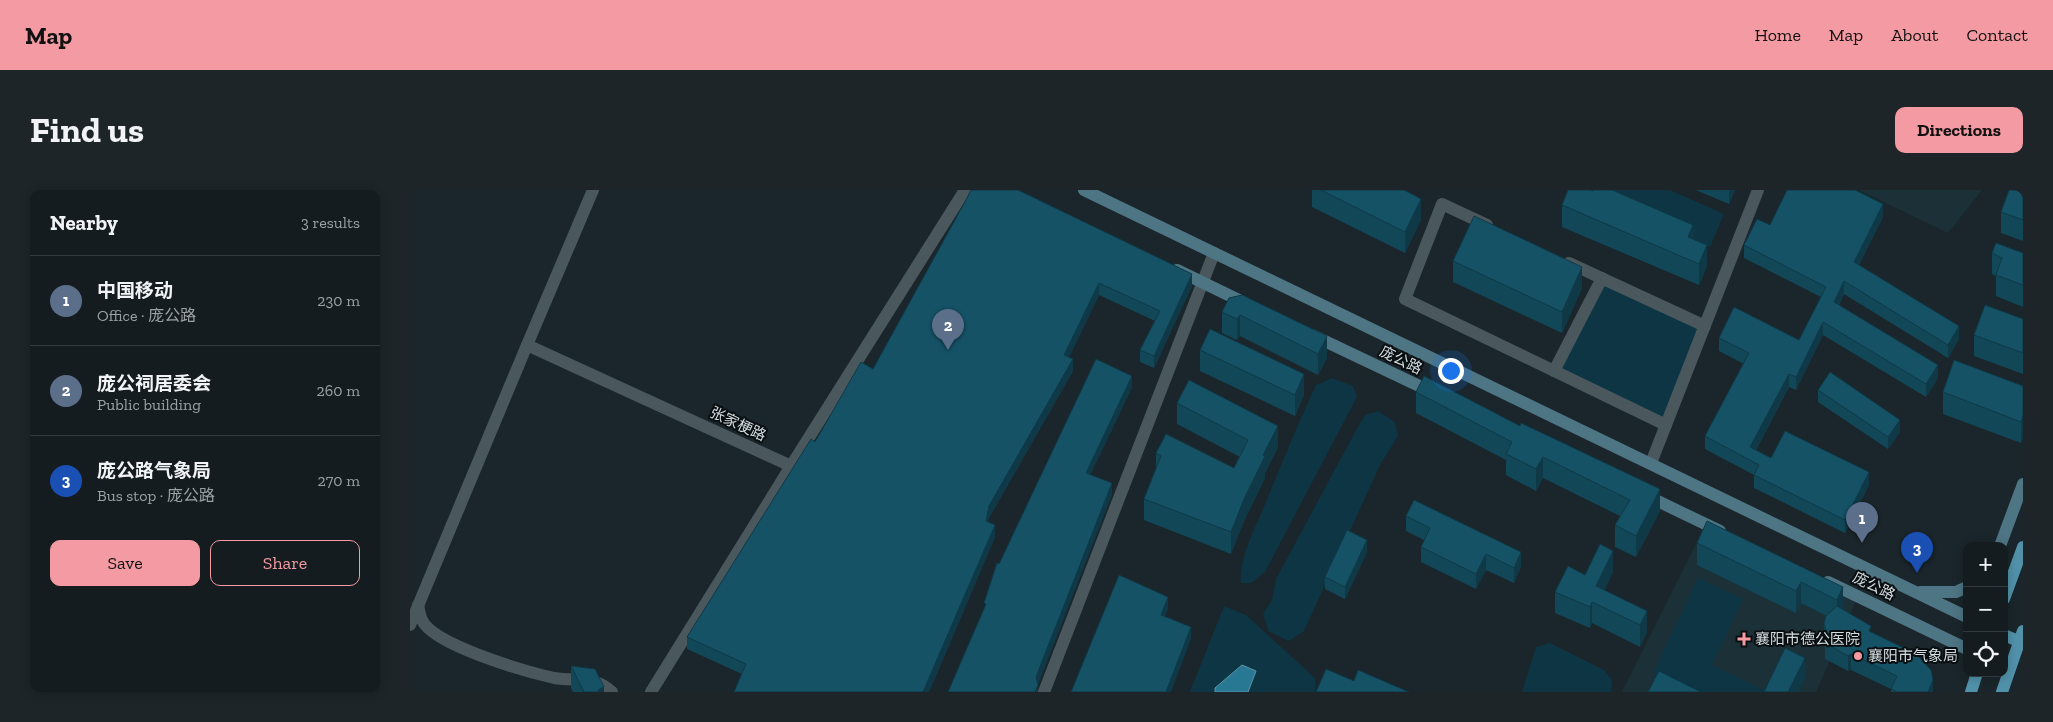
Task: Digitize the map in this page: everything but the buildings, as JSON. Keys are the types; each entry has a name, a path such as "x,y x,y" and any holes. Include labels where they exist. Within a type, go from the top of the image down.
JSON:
{"main road":[{"name":"庞公路","path":"1084,190 1963,614"},
{"path":"1168,266 1264,312"},
{"name":"庞公路","path":"1300,329 1449,401"},
{"path":"2001,542 2023,484"},
{"path":"1635,490 1733,537"},
{"path":"2008,588 2023,547"},
{"name":"庞公路","path":"1813,575 1963,647"},
{"path":"1918,592 1956,592 1963,589"},
{"path":"2002,692 2013,668 2022,638 2008,635"},
{"path":"1971,692 1976,677"}],"street":[{"path":"410,625 593,190"},
{"path":"651,692 965,190"},
{"path":"1651,463 1758,190"},
{"path":"1496,229 1442,204 1405,299 1666,425"},
{"path":"1044,692 1214,253"},
{"path":"1558,258 1705,326"},
{"path":"1554,371 1602,278"},
{"name":"张家梗路","path":"527,345 791,466"},
{"path":"418,605 422,622 441,639 499,663 556,678 584,678 604,685 612,692"}],"shaded area":[{"path":"1581,190 1670,190 1724,214 1710,247"},
{"path":"1859,190 1982,190 1948,233"},
{"path":"1602,278 1705,326 1666,425 1554,371"},
{"path":"1332,378 1353,386 1357,397 1265,572 1251,583 1241,583 1245,552 1303,414 1316,385"},
{"path":"1378,411 1395,422 1398,436 1381,463 1304,631 1289,641 1268,631 1263,613 1272,600 1276,579 1365,415"},
{"name":"襄阳市德公医院","path":"1706,524 1858,596 1816,692 1622,692"},
{"path":"1698,578 1743,599 1712,665 1768,692 1670,692 1658,686 1654,671"},
{"path":"1224,606 1246,615 1315,678 1315,692 1190,692"},
{"path":"1550,643 1604,670 1612,680 1611,692 1522,692 1536,647"}],"water":[{"path":"1242,665 1256,671 1248,692 1215,692 1215,688"}],"place":[{"name":"庞公祠居委会","path":"948,350"},
{"name":"中国移动","path":"1862,543"},
{"name":"庞公路气象局","path":"1917,573"},
{"name":"襄阳市德公医院","path":"1744,639"},
{"name":"襄阳市气象局","path":"1858,656"}]}
